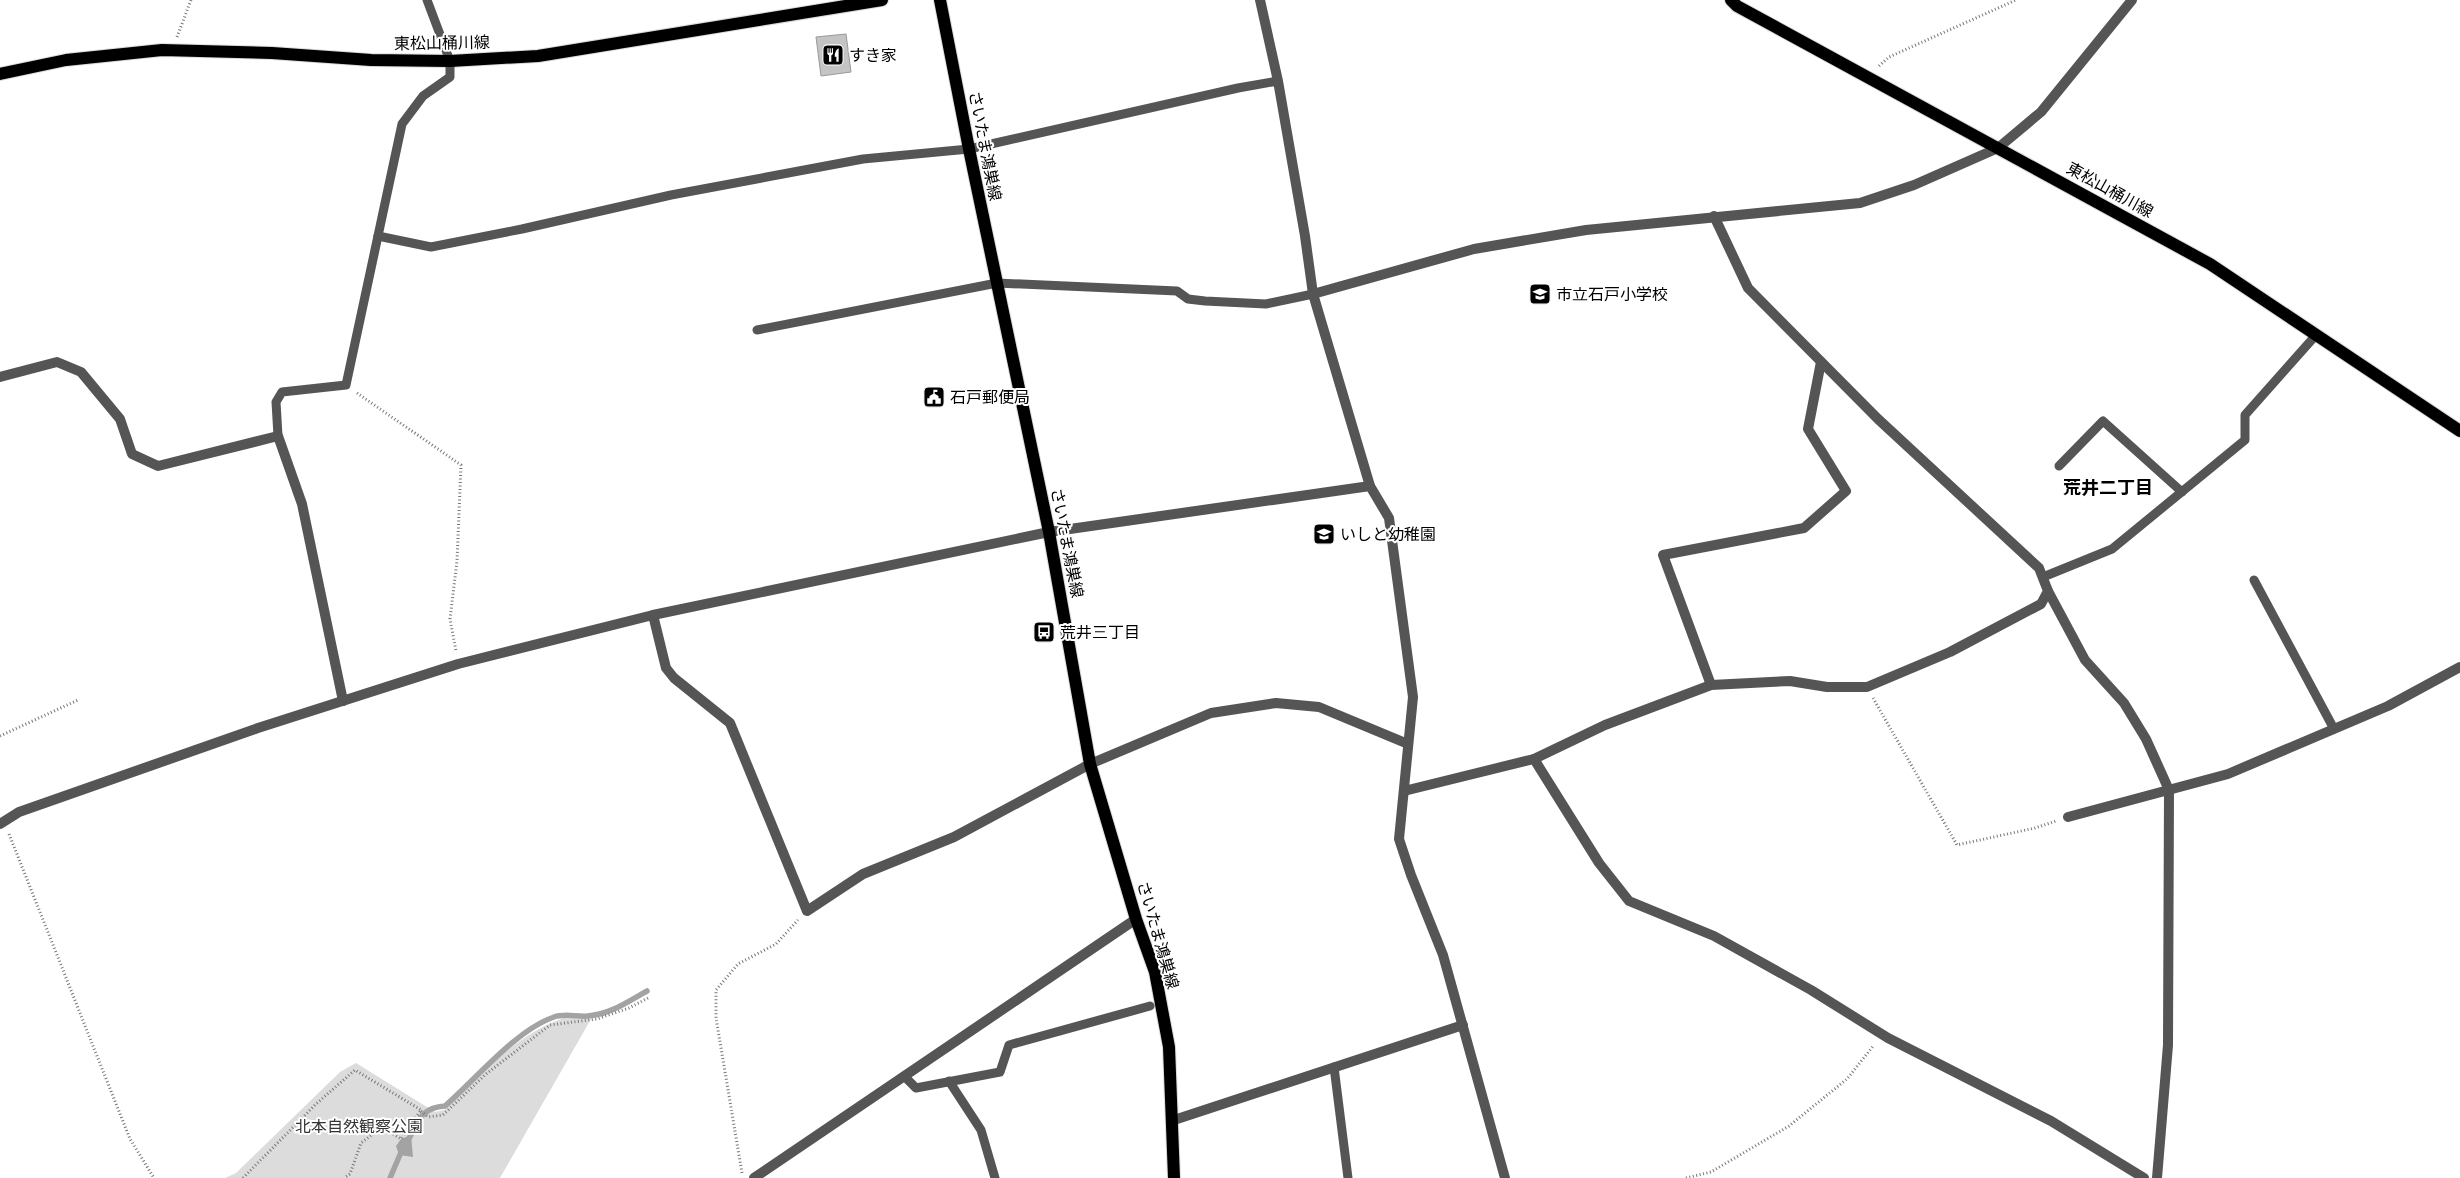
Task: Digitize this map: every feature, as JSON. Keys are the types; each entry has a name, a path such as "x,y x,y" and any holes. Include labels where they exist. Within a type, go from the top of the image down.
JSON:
{"main road":[{"name":"東松山桶川線","path":"0,74 66,60 177,50 272,53 371,60 450,61 538,56 882,0"},
{"name":"さいたま鴻巣線","path":"940,0 1049,532 1090,764 1136,919 1155,972 1169,1047 1174,1178"},
{"name":"東松山桶川線","path":"1731,0 1737,6 2210,264 2460,430"}],"street":[{"path":"1260,0 1278,81 1305,236 1313,294 1370,486 1389,518 1412,697 1399,839 1411,876 1443,955 1506,1178"},
{"path":"1313,294 1474,248 1586,230 1860,203 1914,185 1998,148 2041,112 2132,0"},
{"path":"1714,216 1748,288 1878,419 2039,568 2048,591 2085,660 2124,703 2146,739 2169,790 2168,1045 2156,1178"},
{"path":"0,377 57,362 81,372 120,419 132,454 158,466 278,436 302,504 343,701"},
{"path":"1711,685 1663,555 1804,528 1846,491 1808,429 1821,362"},
{"path":"2,823 19,812 258,728 458,664 653,615 1049,532 1370,486"},
{"path":"1404,790 1534,759 1605,725 1711,685 1790,681 1826,687 1867,687 1950,652 2041,604 2048,591"},
{"path":"653,615 666,668 674,678 730,723 807,911 863,874 954,837 1090,764 1211,713 1276,703 1319,707 1408,744"},
{"path":"2068,817 2228,774 2388,706 2460,667"},
{"path":"1534,759 1599,863 1629,901 1714,936 1811,990 1882,1034 2051,1121 2144,1178"},
{"path":"754,1178 1136,919"},
{"path":"1171,1121 1463,1025"}],"lane":[{"path":"278,436 276,402 282,392 346,385 402,124 423,96 450,78 450,61 427,0"},
{"path":"378,236 431,247 522,229 671,195 863,159 969,149 1238,88 1278,81"},
{"path":"757,330 997,284 1177,291 1188,299 1266,304 1313,294"},
{"path":"2042,577 2112,549 2245,440 2245,415 2316,335"},
{"path":"2059,466 2103,421 2182,492"},
{"path":"2254,580 2334,729"},
{"path":"904,1076 916,1088 1000,1072 1009,1045 1150,1006"},
{"path":"1334,1067 1348,1178"},
{"path":"949,1081 981,1130 995,1178"}],"path":[{"path":"177,50 177,34 191,0"},
{"path":"1868,77 1889,57 2016,0"},
{"path":"346,385 461,465 458,561 450,619 458,664"},
{"path":"1867,687 1957,845 2035,828 2068,817"},
{"path":"0,736 78,700"},
{"path":"2,823 130,1138 154,1178"},
{"path":"743,1178 716,1018 716,990 738,964 776,944 807,911"},
{"path":"242,1178 316,1104 355,1070 421,1110 428,1117 443,1115 486,1074 550,1025 597,1019 629,1008 650,996"},
{"path":"1686,1178 1711,1172 1789,1126 1847,1079 1882,1034"},
{"path":"344,1178 350,1174 361,1143 382,1127 401,1138 421,1110"}],"green space":[{"name":"北本自然観察公園","path":"564,1018 591,1019 500,1178 225,1178 236,1173 340,1072 356,1063 435,1112 444,1110 514,1045 546,1025"}],"shaded area":[{"path":"411,1135 413,1157 399,1155 396,1146 401,1139"}],"building":[{"name":"すき家","path":"846,34 851,72 821,76 816,37"}],"waterway":[{"path":"407,1142 417,1122 425,1113 436,1107 445,1106 496,1057 540,1023 558,1016 588,1016 604,1013 647,991"},
{"path":"390,1178 402,1150"}],"place":[{"name":"すき家","path":"833,55"},
{"name":"市立石戸小学校","path":"1540,294"},
{"name":"石戸郵便局","path":"934,397"},
{"name":"いしと幼稚園","path":"1324,534"},
{"name":"荒井三丁目","path":"1044,632"}],"district":[{"name":"荒井二丁目","path":"2108,488"}]}
